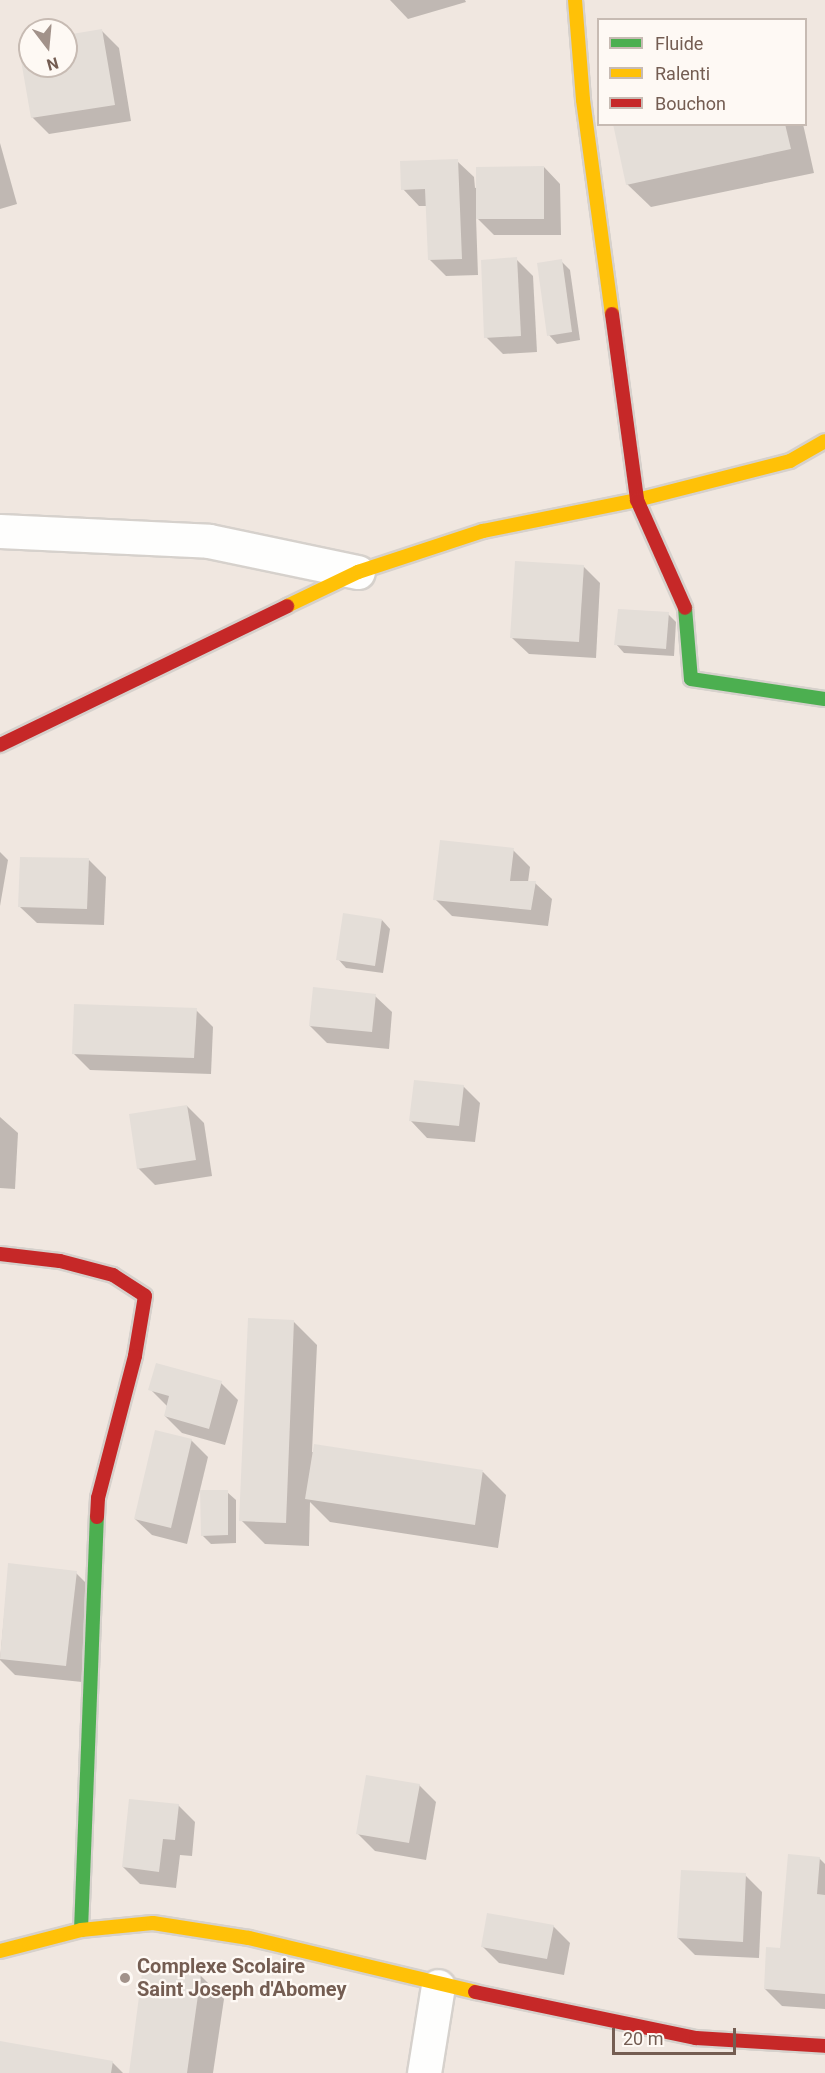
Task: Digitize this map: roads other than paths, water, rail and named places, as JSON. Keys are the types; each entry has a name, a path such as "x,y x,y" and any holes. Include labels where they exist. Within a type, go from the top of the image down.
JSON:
{"street":[{"path":"575,0 583,100 637,500 685,602 691,679 825,699"},
{"path":"0,745 358,572 483,531 637,500 789,461 825,441"},
{"path":"0,531 209,542 358,572"},
{"path":"0,1254 60,1261 113,1275 146,1296 135,1356 98,1498 81,1930"},
{"path":"0,1951 81,1930 153,1923 249,1938 438,1986 696,2038 825,2046"},
{"path":"424,2073 438,1986"}],"place":[{"name":"Complexe Scolaire Saint Joseph d'Abomey","path":"125,1978"}]}
